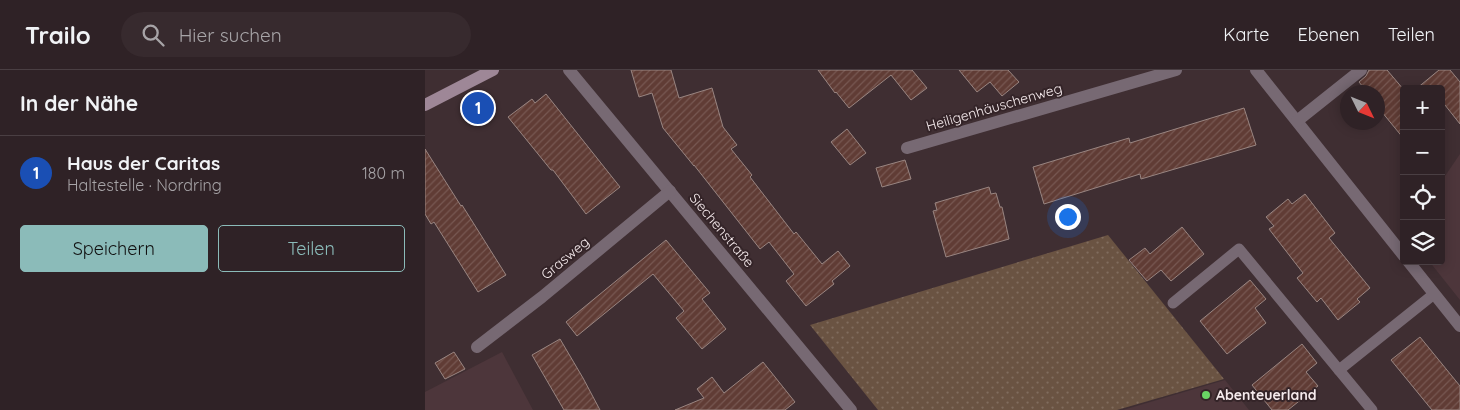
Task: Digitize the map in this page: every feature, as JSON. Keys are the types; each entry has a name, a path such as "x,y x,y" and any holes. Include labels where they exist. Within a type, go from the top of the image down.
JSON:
{"main road":[{"path":"425,105 493,70"}],"street":[{"name":"Siechenstraße","path":"569,70 851,410"},
{"name":"Heiligenhäuschenweg","path":"907,148 1176,70"},
{"path":"1256,70 1400,251"},
{"path":"1297,121 1361,70"},
{"name":"Grasweg","path":"477,347 542,297 669,190"},
{"path":"1411,265 1460,326"}],"lane":[{"path":"1173,303 1239,249 1372,410"},
{"path":"1339,370 1435,294"}],"shaded area":[{"path":"1460,154 1460,300 1432,265 1445,265 1445,176"},
{"path":"1108,235 1224,379 1117,410 878,410 810,325"},
{"path":"502,352 533,410 425,410 425,392"},
{"name":"Abenteuerland","path":"1225,380 1249,410 1123,410"}],"building":[{"path":"631,70 671,70 679,98 712,88 723,127 737,145 731,149 794,234 796,232 822,264 838,251 850,266 832,281 834,284 806,306 786,281 794,274 769,242 760,249 663,128 652,93 639,97"},
{"path":"818,70 912,70 927,88 911,100 891,75 849,108"},
{"path":"959,70 1008,70 1019,82 1002,96 990,82 977,92"},
{"path":"1369,70 1387,70 1400,85 1400,134 1385,116 1385,85 1361,85 1359,82 1366,76"},
{"path":"1439,70 1450,70 1460,82 1460,124 1445,105 1445,85 1421,85"},
{"path":"546,94 620,187 586,214 553,170 551,170 508,117 532,99 535,103"},
{"path":"1244,108 1256,145 1141,179 1140,174 1044,204 1033,167 1129,138 1130,143"},
{"path":"847,129 866,153 850,165 831,142"},
{"path":"425,149 506,275 478,292 434,222 431,224 425,214"},
{"path":"905,160 911,179 882,187 876,168"},
{"path":"989,187 991,194 996,193 1000,207 1002,207 1009,239 946,257 933,211 937,210 935,203"},
{"path":"1305,194 1335,233 1329,238 1370,288 1357,299 1360,302 1338,320 1321,298 1317,302 1297,278 1303,273 1269,229 1274,226 1266,217 1288,199 1292,204"},
{"path":"1182,227 1204,254 1171,281 1161,270 1147,281 1129,260 1145,248 1150,254"},
{"path":"666,240 710,293 702,299 726,329 702,349 676,318 684,311 653,274 577,336 566,322"},
{"path":"1250,280 1266,299 1255,308 1266,323 1227,354 1200,321"},
{"path":"1420,337 1460,386 1460,410 1432,410 1391,360"},
{"path":"560,339 600,410 564,410 532,355"},
{"path":"1302,344 1317,363 1306,372 1318,386 1288,410 1272,410 1252,385"},
{"path":"454,352 465,369 445,379 435,363"},
{"path":"763,362 795,402 785,410 675,410 704,398 697,389 712,377 724,393"}],"place":[{"name":"Haus der Caritas","path":"478,108"},
{"name":"Abenteuerland","path":"1206,395"}]}
